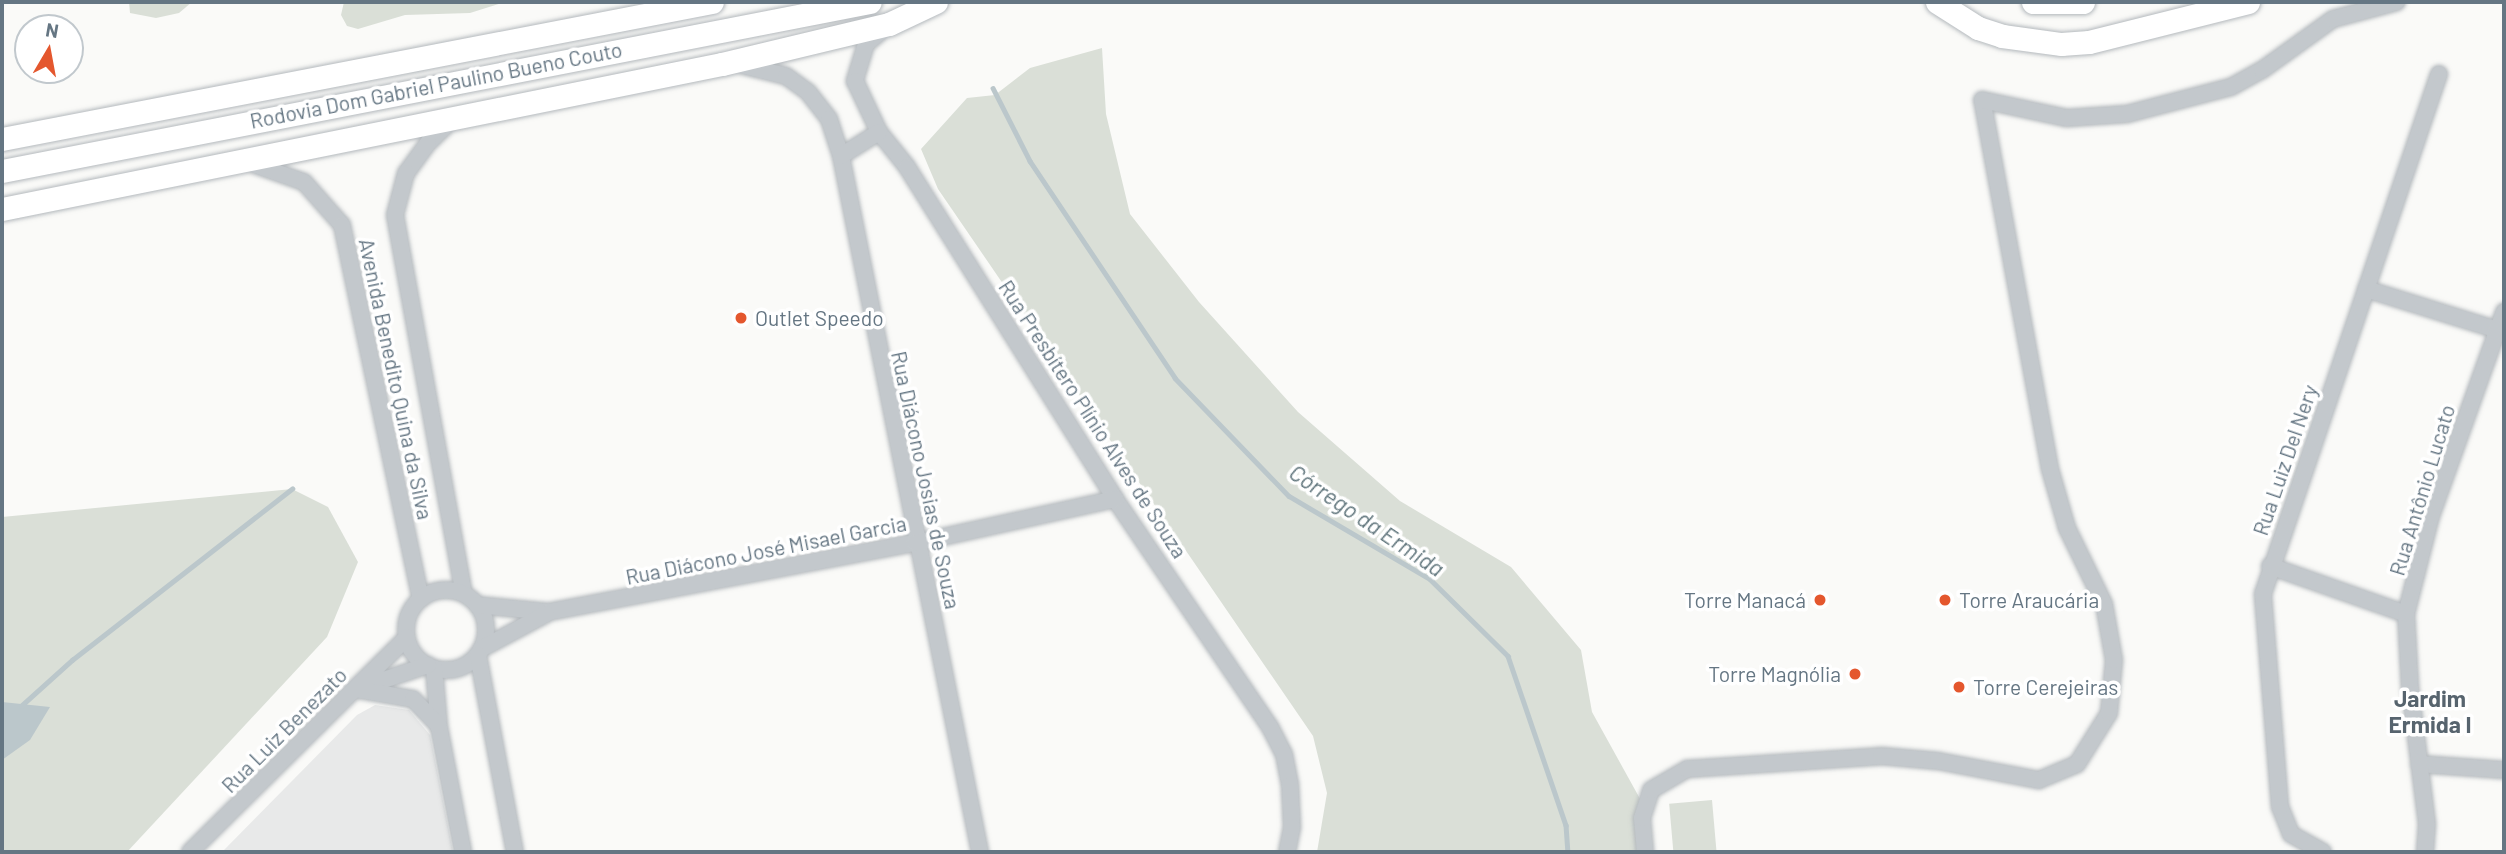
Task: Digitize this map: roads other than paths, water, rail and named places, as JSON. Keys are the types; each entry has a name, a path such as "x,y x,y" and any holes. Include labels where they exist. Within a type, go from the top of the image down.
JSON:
{"highway":[{"name":"Rodovia Dom Gabriel Paulino Bueno Couto","path":"2,139 712,2"},
{"name":"Rodovia Dom Gabriel Paulino Bueno Couto","path":"2,171 870,2"},
{"path":"2,209 722,64 890,24 936,2"},
{"path":"1937,2 1990,32 2062,44 2089,42 2248,2"},
{"path":"2033,2 2083,2"}],"street":[{"path":"1645,852 1642,818 1651,790 1687,769 1881,756 1938,761 2039,780 2077,764 2109,713 2114,660 2104,604 2067,528 2050,469 1982,100 2067,118 2127,114 2231,87 2262,71 2333,19 2398,2"},
{"name":"Rua Presbítero Plínio Alves de Souza","path":"890,24 866,44 855,81 879,132 907,167 1115,499 1262,715 1284,754 1292,827 1287,852"},
{"name":"Rua Diácono Josias de Souza","path":"722,64 758,66 808,92 829,119 841,156 915,543 949,683 979,852"},
{"name":"Rua Luiz Del Nery","path":"2323,852 2291,834 2280,807 2266,660 2263,594 2270,566 2439,74"},
{"name":"Avenida Benedito Quina da Silva","path":"452,120 411,165 395,215 464,594"},
{"path":"841,156 879,132"},
{"name":"Avenida Benedito Quina da Silva","path":"223,163 260,163 290,174 328,204 342,225 421,599"},
{"path":"2366,289 2498,330"},
{"name":"Rua Antônio Lucato","path":"2425,852 2427,824 2406,614 2431,516 2504,312"},
{"name":"Rua Diácono José Misael Garcia","path":"549,612 915,543 1115,499"},
{"path":"2270,566 2406,614"},
{"path":"463,852 439,727 431,667 417,657 407,637 408,618 421,599 437,591 464,594 477,605 487,630 480,652 515,852"},
{"path":"477,605 549,612"},
{"path":"355,689 431,667 454,669 549,612"},
{"name":"Rua Luiz Benezato","path":"190,852 407,637"},
{"path":"355,689 413,699 439,727"},
{"path":"2419,764 2504,770"}],"waterway":[{"name":"Córrego da Ermida","path":"993,88 1030,161 1175,378 1289,496 1430,579 1508,656 1566,825 1568,852"},
{"path":"21,706 72,660 292,489"}],"place":[{"name":"Outlet Speedo","path":"741,318"},
{"name":"Torre Manacá","path":"1820,600"},
{"name":"Torre Araucária","path":"1945,600"},
{"name":"Torre Magnólia","path":"1855,674"},
{"name":"Torre Cerejeiras","path":"1959,687"}],"district":[{"name":"Jardim Ermida I","path":"2430,711"}]}
